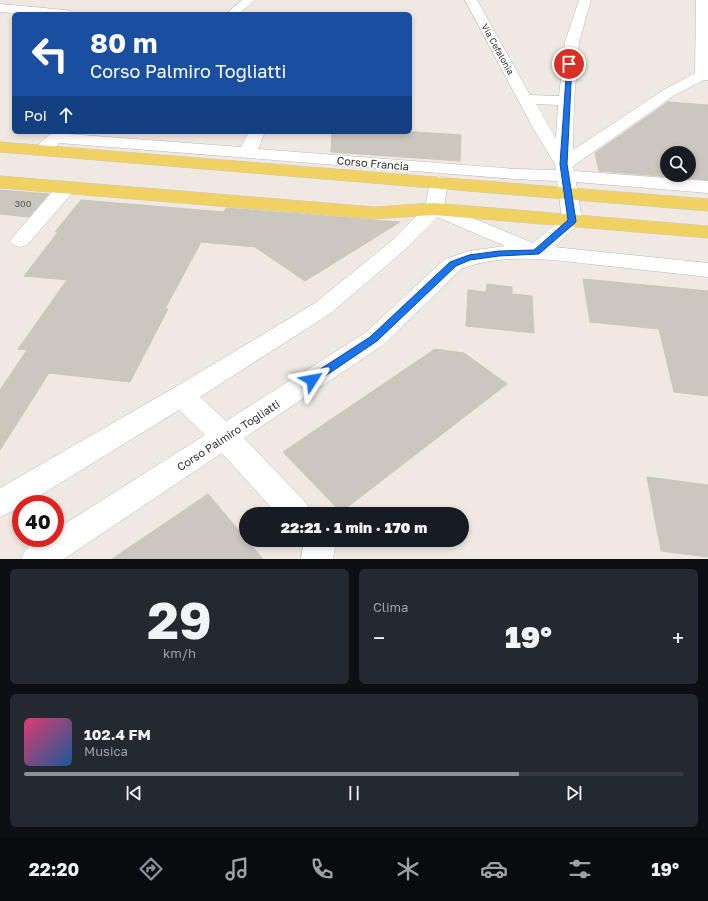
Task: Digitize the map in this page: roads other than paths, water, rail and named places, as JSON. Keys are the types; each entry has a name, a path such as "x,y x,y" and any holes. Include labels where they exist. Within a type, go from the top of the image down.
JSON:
{"main road":[{"name":"Corso Francia","path":"0,147 440,182 566,178 708,205"},
{"path":"0,182 375,213 434,209 708,232"}],"street":[{"path":"234,12 249,0"},
{"name":"Via Cefalonia","path":"471,0 526,99 566,178"},
{"path":"536,252 572,221 566,178 566,101 572,42 585,0"},
{"path":"566,178 670,92 705,76 704,4"},
{"path":"0,8 44,12"},
{"path":"526,99 566,101"},
{"path":"247,153 255,134"},
{"name":"Corso Francia","path":"44,150 55,138 566,178 708,187"},
{"path":"0,504 323,308 401,243 434,209 440,182"},
{"path":"20,241 66,188"},
{"path":"434,209 536,252 708,270"},
{"name":"Corso Palmiro Togliatti","path":"37,559 374,339 453,264 469,258 499,253 536,252"},
{"path":"180,396 225,437 290,507"},
{"path":"316,559 319,547"}]}
